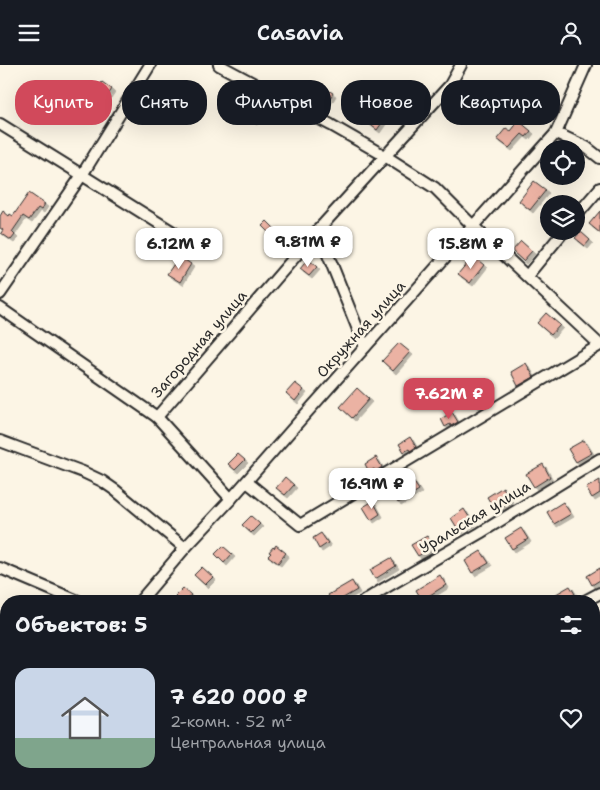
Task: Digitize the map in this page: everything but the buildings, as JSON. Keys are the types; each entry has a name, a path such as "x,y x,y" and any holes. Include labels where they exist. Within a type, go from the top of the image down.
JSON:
{"street":[{"path":"0,294 82,175 150,65"},
{"path":"219,65 331,125 435,188 600,345 300,525 247,482"},
{"name":"Загородная улица","path":"157,417 318,230 450,85 461,65"},
{"name":"Окружная улица","path":"145,595 556,133 586,65"},
{"path":"0,124 173,232"},
{"path":"556,133 586,147 600,158"},
{"path":"585,206 600,188"},
{"path":"318,230 364,347"},
{"path":"527,276 557,240"},
{"path":"0,309 157,417 232,499"},
{"path":"0,441 102,481 185,548"},
{"name":"Уральская улица","path":"374,595 480,533 600,459"},
{"path":"0,568 64,595"}]}
